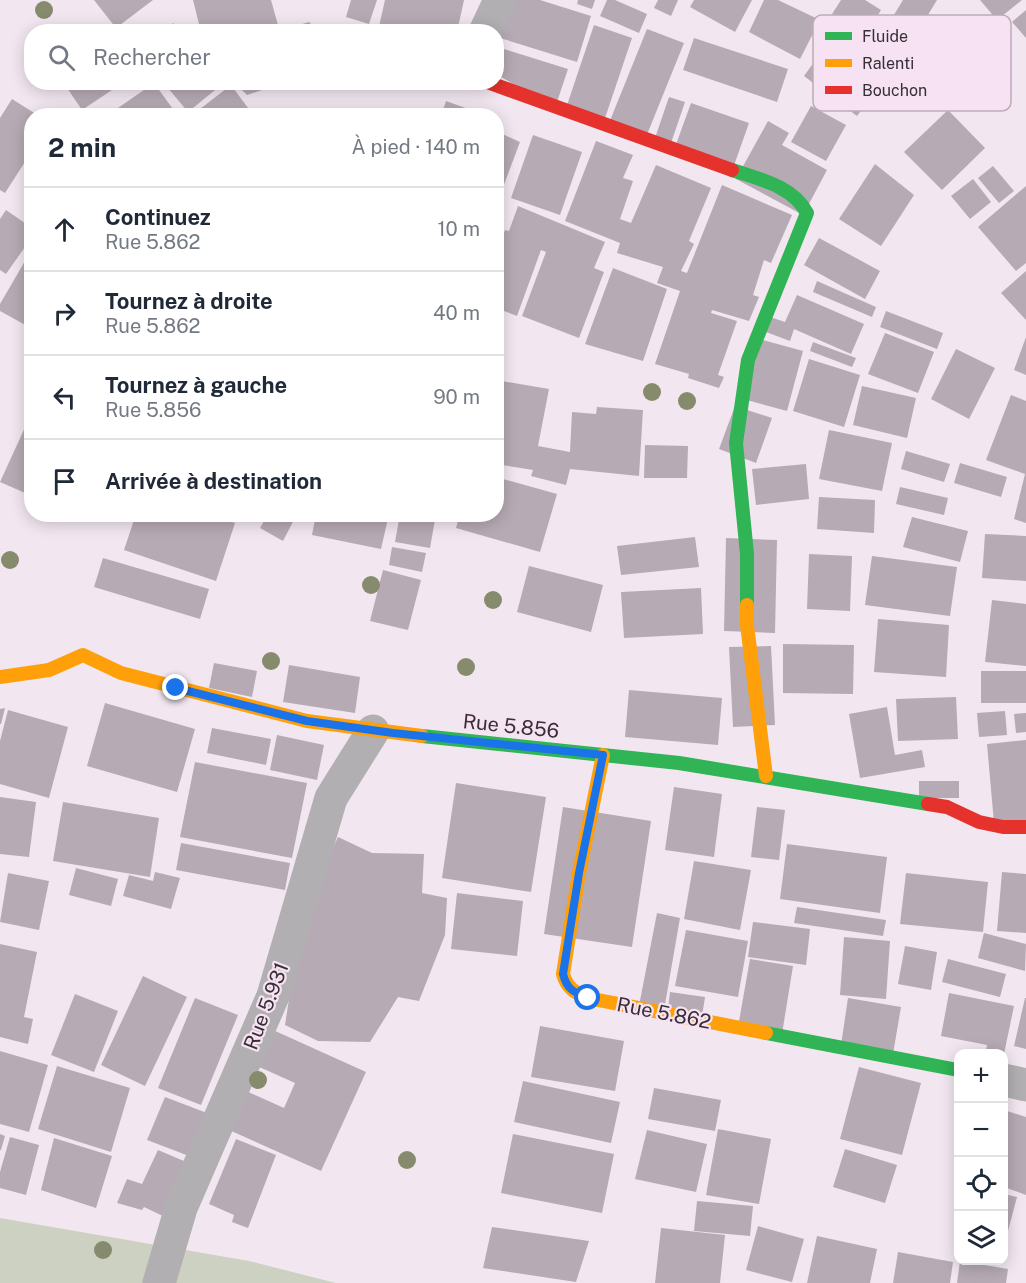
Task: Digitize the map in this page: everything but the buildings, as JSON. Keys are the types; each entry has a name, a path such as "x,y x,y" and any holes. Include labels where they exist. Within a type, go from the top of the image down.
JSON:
{"street":[{"path":"489,24 500,0"},
{"path":"504,88 683,154 774,184 801,201 807,213 748,360 736,443 747,554 747,625 766,776"},
{"name":"Rue 5.856","path":"0,677 49,670 83,655 121,673 307,721 373,731 679,763 947,807 979,822 1004,827 1026,827"},
{"name":"Rue 5.931","path":"159,1283 181,1208 273,996 331,798 373,731"},
{"name":"Rue 5.862","path":"603,755 579,873 563,974 566,984 575,993 588,998 954,1069"},
{"path":"1008,1081 1026,1085"}],"green space":[{"path":"0,1218 249,1261 336,1283 0,1283"}],"traffic: fast":[{"path":"732,170 764,180 784,190 793,196 807,213 748,360 736,443 747,554 747,605"},
{"path":"422,736 679,763 928,804"},
{"path":"766,1033 954,1069"}],"traffic: slow":[{"path":"747,605 747,625 766,776"},
{"path":"0,677 49,670 83,655 121,673 307,721 422,736"},
{"path":"603,755 579,873 563,974 567,983 575,992 588,998 766,1033"}],"traffic: jam":[{"path":"504,88 732,170"},
{"path":"928,804 947,807 979,822 1003,827 1026,827"}],"route":[{"path":"176,688 307,721 373,731 603,755 579,873 563,974 566,984 575,993 588,998"}]}
